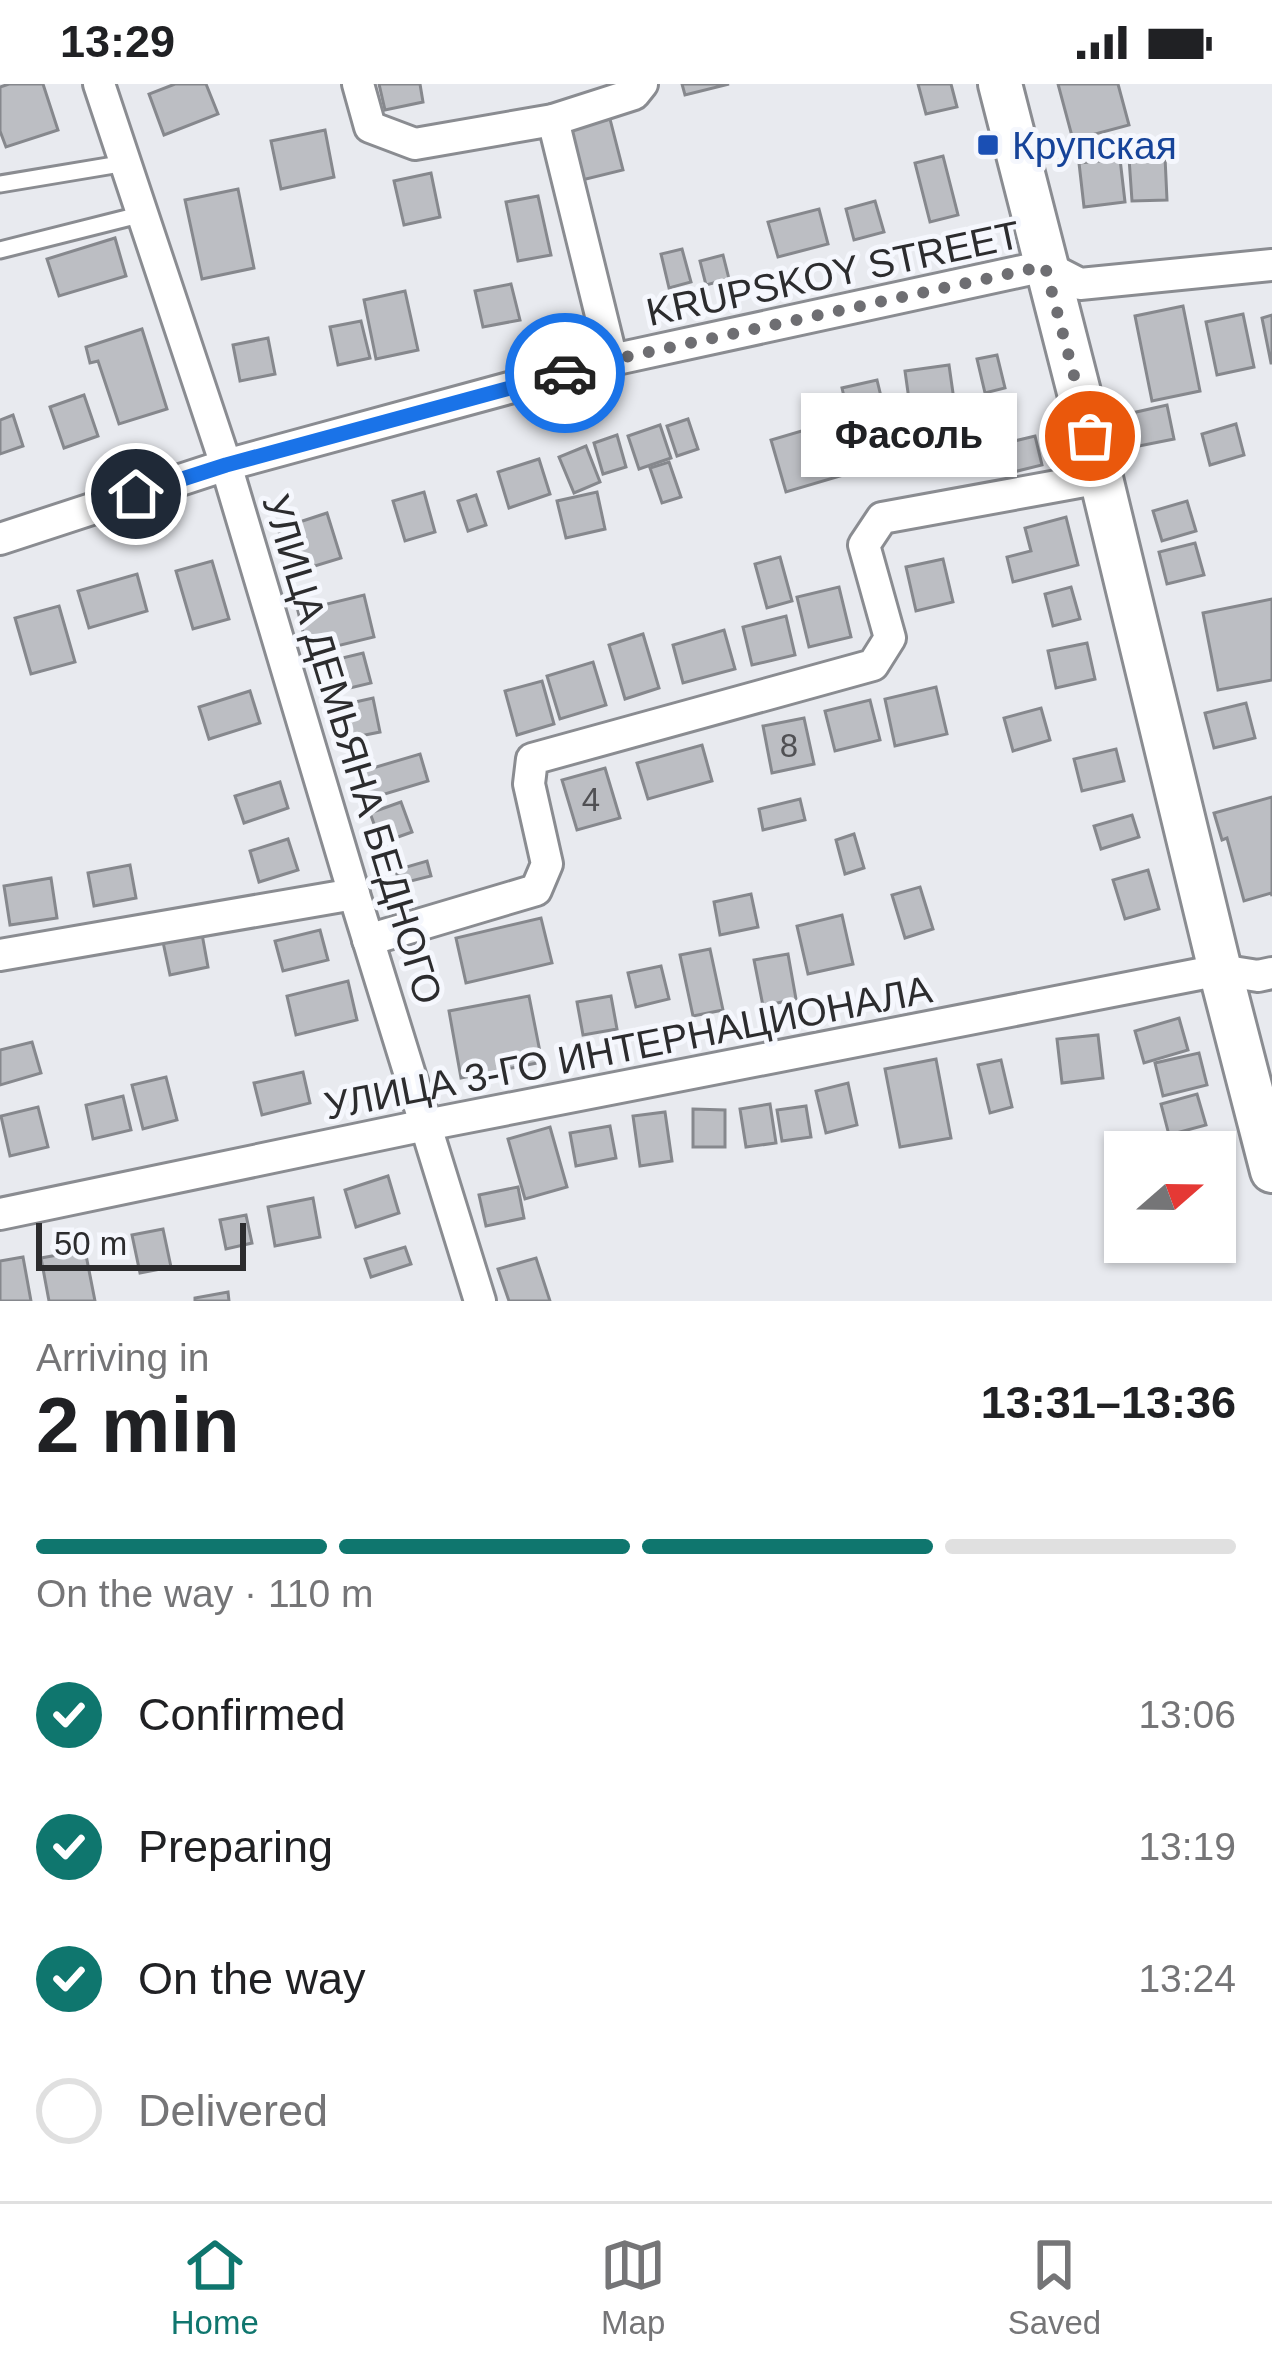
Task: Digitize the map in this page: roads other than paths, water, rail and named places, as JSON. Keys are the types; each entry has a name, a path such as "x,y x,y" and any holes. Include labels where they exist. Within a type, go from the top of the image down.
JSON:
{"main road":[{"path":"1000,84 1272,1171"}],"street":[{"name":"УЛИЦА ДЕМЬЯНА БЕДНОГО","path":"99,84 226,465 480,1301"},
{"path":"358,84 370,128 415,144 553,120 634,94 642,84"},
{"path":"553,120 612,360"},
{"name":"KRUPSKOY STREET","path":"0,538 226,465 612,360 1045,266 1081,284 1272,265"},
{"path":"368,940 536,890 547,863 529,784 532,759 873,665 890,638 864,545 882,518 1101,478"},
{"path":"0,955 354,894"},
{"name":"УЛИЦА 3-ГО ИНТЕРНАЦИОНАЛА","path":"0,1214 426,1125 1220,970 1258,976 1272,973"}],"lane":[{"path":"0,184 126,164"},
{"path":"0,250 142,214"}],"place":[{"name":"Крупская","path":"988,145"},
{"name":"Фасоль","path":"1090,436"}]}
